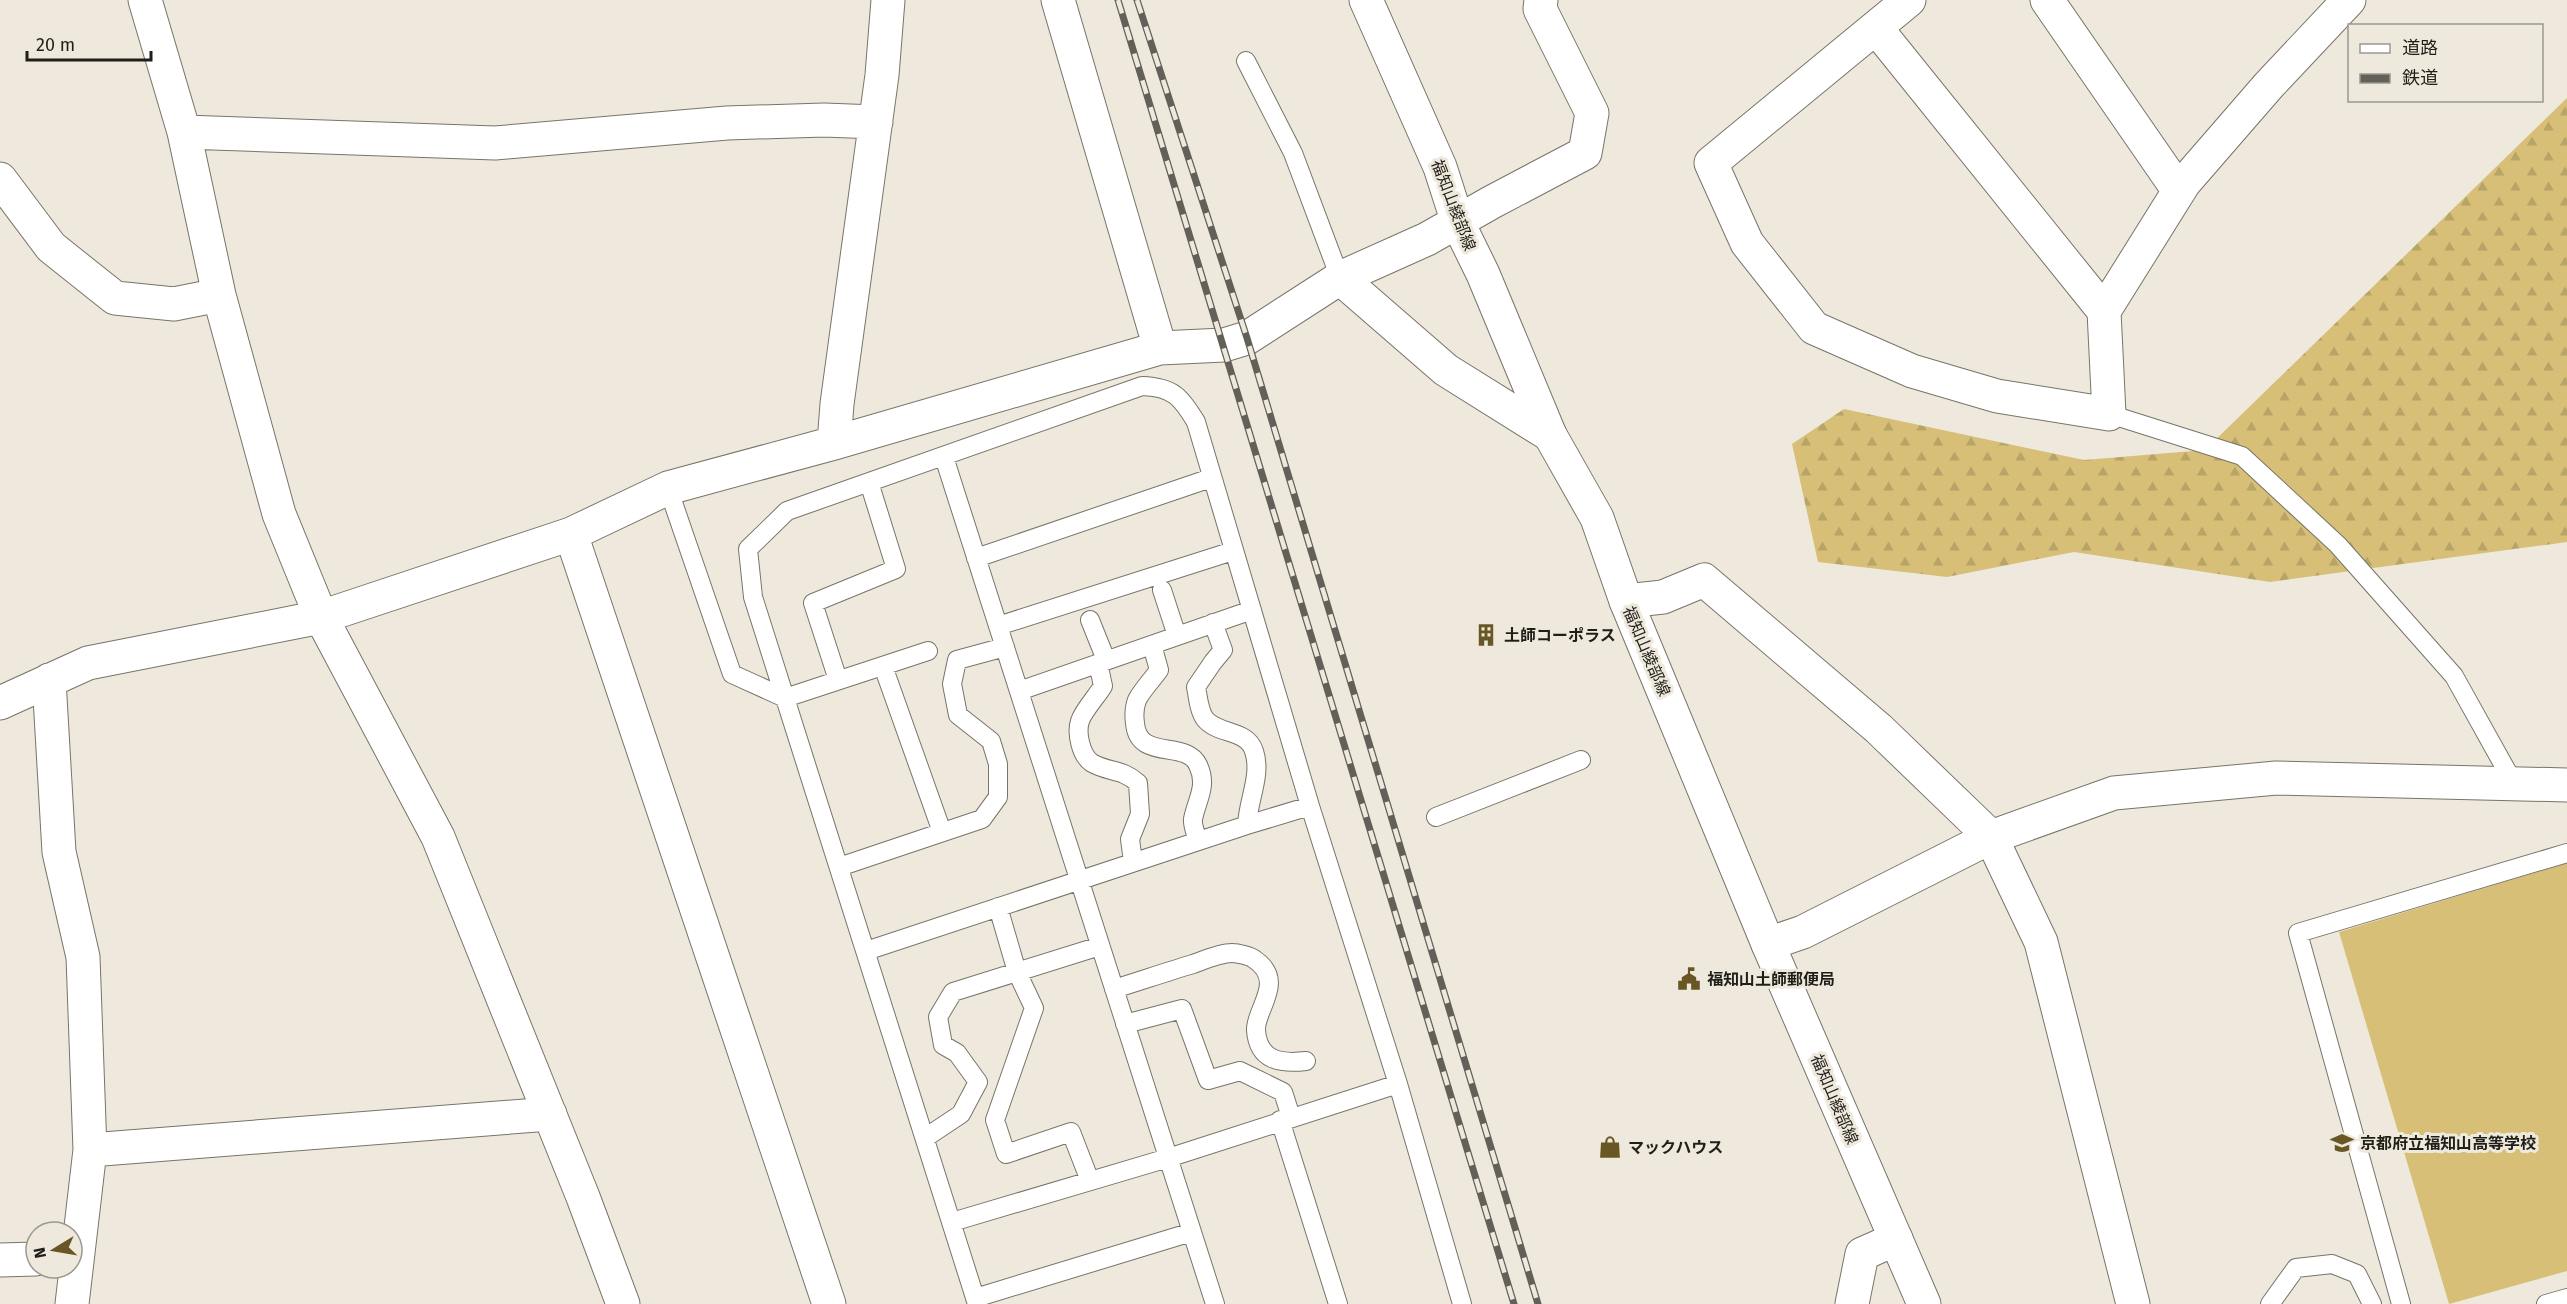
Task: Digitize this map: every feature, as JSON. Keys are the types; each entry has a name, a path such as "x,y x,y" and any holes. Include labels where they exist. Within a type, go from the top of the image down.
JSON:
{"street":[{"path":"145,0 184,132 219,295 279,514 321,617 438,837 550,1114 623,1304"},
{"path":"834,443 837,404 876,122 888,0"},
{"path":"1058,0 1160,348"},
{"name":"福知山綾部線","path":"1366,0 1440,167 1458,223 1483,274 1550,435 1597,518 1626,601 1768,944 1924,1304"},
{"path":"0,703 88,663 321,617 571,534 668,488 834,443 1160,348 1224,345 1247,338 1340,278 1458,223 1492,201 1585,153 1592,113 1540,9 1541,0"},
{"path":"1909,0 1711,163 1747,243 1814,328 1911,371 1997,396 2109,414 2104,311 2179,190 2269,85 2349,0"},
{"path":"2047,0 2179,190"},
{"path":"1876,28 2104,311"},
{"path":"184,132 495,143 727,123 824,120 876,122"},
{"path":"0,179 51,247 116,298 174,304 219,295"},
{"path":"1340,278 1446,370 1550,435"},
{"path":"571,534 829,1304"},
{"path":"1626,601 1662,597 1704,580 1879,729 1992,837 2041,942 2133,1304"},
{"path":"49,680 59,852 83,957 90,1150 80,1220"},
{"path":"1768,944 1803,932 1992,837 2114,793 2276,778 2567,785"},
{"path":"90,1150 550,1114"},
{"path":"1852,1304 1862,1254 1896,1239"},
{"path":"0,1260 24,1259"},
{"path":"72,1304 73,1280"}],"lane":[{"path":"1246,60 1293,153 1340,278"},
{"path":"1192,1232 976,1301 753,597 748,549 787,511 1142,386 1160,386 1184,400 1196,422 1310,806 1398,1084 1461,1304"},
{"path":"2109,414 2242,456 2338,545 2454,676 2513,782"},
{"path":"944,456 1215,1304"},
{"path":"976,558 1211,478"},
{"path":"838,680 813,603 896,570 869,482"},
{"path":"668,488 732,674 785,698 928,651"},
{"path":"998,626 1233,550"},
{"path":"1162,590 1177,636"},
{"path":"1019,691 1252,609"},
{"path":"1090,620 1102,662 1103,686 1080,720 1078,734 1082,750 1090,762 1113,771 1126,772 1138,783 1140,814 1130,839 1133,862"},
{"path":"1213,623 1223,650 1212,662 1196,687 1198,699 1205,719 1219,729 1240,735 1254,749 1257,770 1254,789 1248,805 1247,825"},
{"path":"1152,645 1159,670 1137,700 1134,712 1136,732 1148,747 1186,754 1197,762 1203,780 1201,797 1193,820 1198,841"},
{"path":"839,867 982,819 998,797 998,764 991,741 958,715 951,684 957,660 1005,647"},
{"path":"883,666 942,832"},
{"path":"1436,817 1581,760"},
{"path":"866,951 1310,806"},
{"path":"2401,1304 2298,933 2567,853"},
{"path":"998,907 1017,972 1034,1008 995,1120 1006,1154 1071,1132 1090,1181"},
{"path":"925,1138 962,1114 978,1082 957,1053 943,1046 938,1017 953,992 1100,946"},
{"path":"1114,989 1232,953 1253,959 1266,971 1269,987 1267,1002 1258,1017 1256,1030 1262,1048 1272,1059 1285,1064 1306,1061"},
{"path":"1125,1024 1182,1009 1208,1080 1240,1071 1283,1092 1286,1118 1338,1304"},
{"path":"951,1222 1168,1158 1286,1118 1398,1084"},
{"path":"2270,1304 2296,1268 2332,1264 2357,1274 2372,1304"},
{"path":"2546,1304 2567,1298"}],"green space":[{"path":"2567,98 2567,542 2270,582 2074,552 1947,577 1818,562 1792,444 1844,409 2084,460 2205,450"},
{"path":"2567,863 2567,1271 2449,1304 2339,932"}],"railway":[{"path":"1118,0 1514,1304"},
{"path":"1137,0 1247,338 1538,1304"}],"place":[{"name":"土師コーポラス","path":"1486,635"},
{"name":"福知山土師郵便局","path":"1689,979"},
{"name":"京都府立福知山高等学校","path":"2342,1143"},
{"name":"マックハウス","path":"1610,1147"}]}
